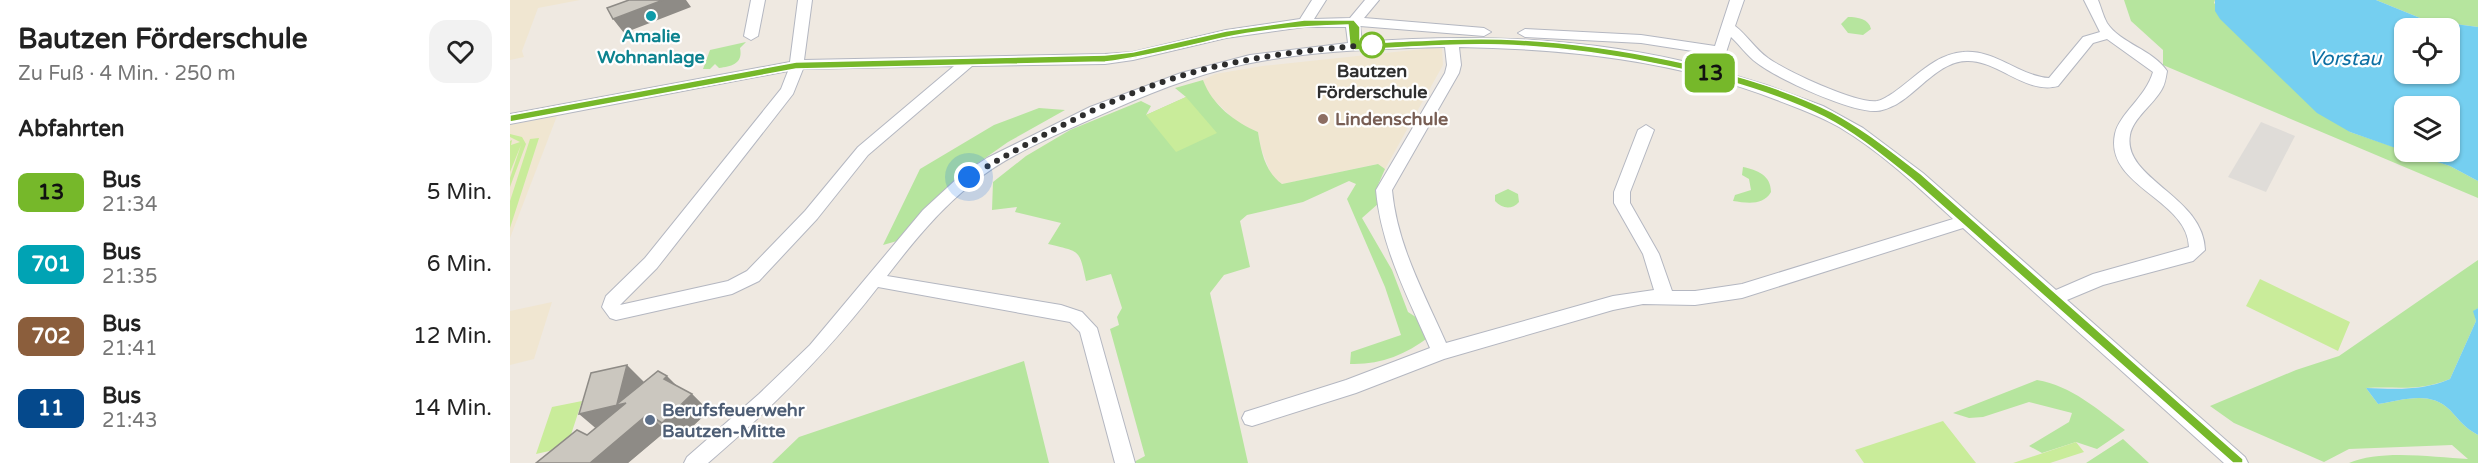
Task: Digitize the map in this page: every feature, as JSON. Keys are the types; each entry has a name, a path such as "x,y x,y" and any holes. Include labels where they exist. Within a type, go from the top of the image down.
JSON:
{"street":[{"path":"751,36 758,0"},
{"path":"805,0 795,75 788,91 651,263 612,301 611,307 616,313 732,287 753,276 811,215 863,151 969,61"},
{"path":"1304,23 1319,0"},
{"path":"1355,46 1353,23 1372,0"},
{"path":"1712,74 1737,0"},
{"path":"2053,299 2098,279 2187,256 2198,250 2199,243 2197,233 2188,220 2136,171 2123,154 2120,140 2123,131 2156,87 2160,71 2151,60 2110,34 2101,25 2091,0"},
{"path":"510,119 796,65 1114,58 1226,34 1304,23 1353,23 1641,39 1721,51"},
{"path":"1728,27 1744,39 1762,60 1845,100 1872,106 1891,101 1929,73 1954,59 1966,56 1985,60 2031,80 2053,83 2088,40 2110,34"},
{"path":"1441,352 1391,232 1384,210 1384,190 1452,73 1454,65 1451,42"},
{"path":"694,463 808,359 832,333 919,223 969,177 1048,133 1168,81 1226,64 1355,46 1451,42 1500,42 1568,48 1656,61 1712,74 1818,110 1859,133 1917,177 2238,463"},
{"path":"1646,130 1622,192 1622,203 1651,254 1665,296"},
{"path":"1252,418 1339,390 1441,352 1613,303 1643,297 1695,298 1742,291 1966,221"},
{"path":"873,280 1061,312 1076,317 1088,328 1125,463"}],"shaded area":[{"path":"510,0 580,0 538,8 522,51 524,57 510,60"},
{"name":"Lindenschule","path":"1442,47 1443,65 1385,169 1377,164 1282,184 1272,177 1261,148 1258,132 1239,124 1208,94 1203,80 1215,74 1262,66"},
{"path":"557,116 510,238 510,125"},
{"path":"2261,122 2295,136 2266,192 2228,177"},
{"path":"552,302 534,359 510,365 510,311"}],"green space":[{"path":"2124,0 2215,0 2214,3 2350,132 2394,147 2394,162 2438,162 2450,166 2478,181 2478,198 2163,65 2163,50 2131,21"},
{"path":"2376,0 2478,0 2478,27 2460,25 2460,18 2420,18"},
{"path":"1848,17 1862,19 1871,29 1863,35 1848,33 1841,24"},
{"path":"746,42 740,48 740,57 736,63 719,68 715,64 710,69 703,69 710,50"},
{"path":"1203,80 1212,97 1225,112 1258,132 1262,154 1268,167 1282,184 1378,164 1385,169 1378,185 1379,203 1362,218 1392,270 1408,312 1425,323 1429,337 1392,358 1372,363 1350,364 1351,352 1401,335 1385,287 1347,199 1356,184 1349,181 1303,202 1247,215 1240,221 1250,267 1224,275 1210,293 1248,463 1132,463 1145,456 1110,329 1119,325 1117,317 1122,308 1111,274 1086,281 1082,262 1076,253 1048,244 1061,223 1015,212 1017,207 992,210 993,182 1026,156 1070,130 1141,101 1151,106 1146,115 1186,97 1175,88"},
{"path":"1186,97 1217,133 1176,152 1146,115"},
{"path":"1039,108 1065,110 1008,142 961,175 930,203 897,241 883,245 920,169 994,125"},
{"path":"510,134 522,137 526,144 510,187 510,178 521,145 510,172 510,141 512,140 511,145 520,142 510,137"},
{"path":"539,138 510,228 510,201 530,139"},
{"path":"1743,167 1762,174 1769,181 1771,192 1764,200 1759,202 1733,201 1735,195 1751,190 1749,179 1742,175"},
{"path":"1508,189 1518,194 1519,202 1513,206 1501,206 1495,201 1495,195"},
{"path":"2478,260 2478,308 2474,311 2476,321 2450,379 2428,386 2366,388 2378,404 2425,398 2442,404 2478,435 2478,463 2349,463 2376,456 2391,455 2468,459 2452,445 2349,449 2324,462 2234,423 2210,406 2296,370 2339,356"},
{"path":"2260,279 2350,322 2338,351 2246,306"},
{"path":"1024,361 1049,463 772,463 799,437"},
{"path":"2037,380 2062,387 2073,393 2125,430 2097,449 2076,442 2042,453 2029,446 2069,422 2072,413 2029,402 1983,417 1969,418 1953,413"},
{"path":"582,401 567,447 536,454 552,407"},
{"path":"1943,421 1976,463 1864,463 1855,450"},
{"path":"2123,439 2149,463 2086,463"},
{"path":"2076,442 2084,452 2050,463 2013,463"}],"water":[{"name":"Vorstau","path":"2215,0 2376,0 2420,18 2394,18 2394,84 2460,84 2460,25 2478,27 2478,181 2437,162 2460,162 2460,96 2394,96 2394,147 2350,132 2317,113 2220,19 2215,11"},
{"path":"2478,308 2478,435 2466,427 2450,410 2434,400 2416,398 2378,404 2366,388 2398,389 2429,386 2450,379 2476,321 2473,311"}],"building":[{"path":"629,0 663,0 613,19 607,8"},
{"path":"627,365 617,404 658,371 667,376 664,379 692,394 662,423 648,414 590,463 536,463 577,430 587,435 626,403 579,414 591,373"}],"bus line":[{"name":"13","path":"510,119 796,65 1105,59 1133,56 1226,34 1304,23 1351,22 1355,27 1355,46 1500,42 1568,48 1656,61 1712,74 1785,97 1827,114 1866,137 1917,177 2238,463"}],"place":[{"name":"Amalie Wohnanlage","path":"651,16"},
{"name":"Bautzen Förderschule","path":"1372,45"},
{"name":"Lindenschule","path":"1323,119"},
{"name":"Berufsfeuerwehr Bautzen-Mitte","path":"650,420"}],"route":[{"path":"969,177 1020,146 1051,131 1168,81 1226,64 1308,51 1372,45"}]}
